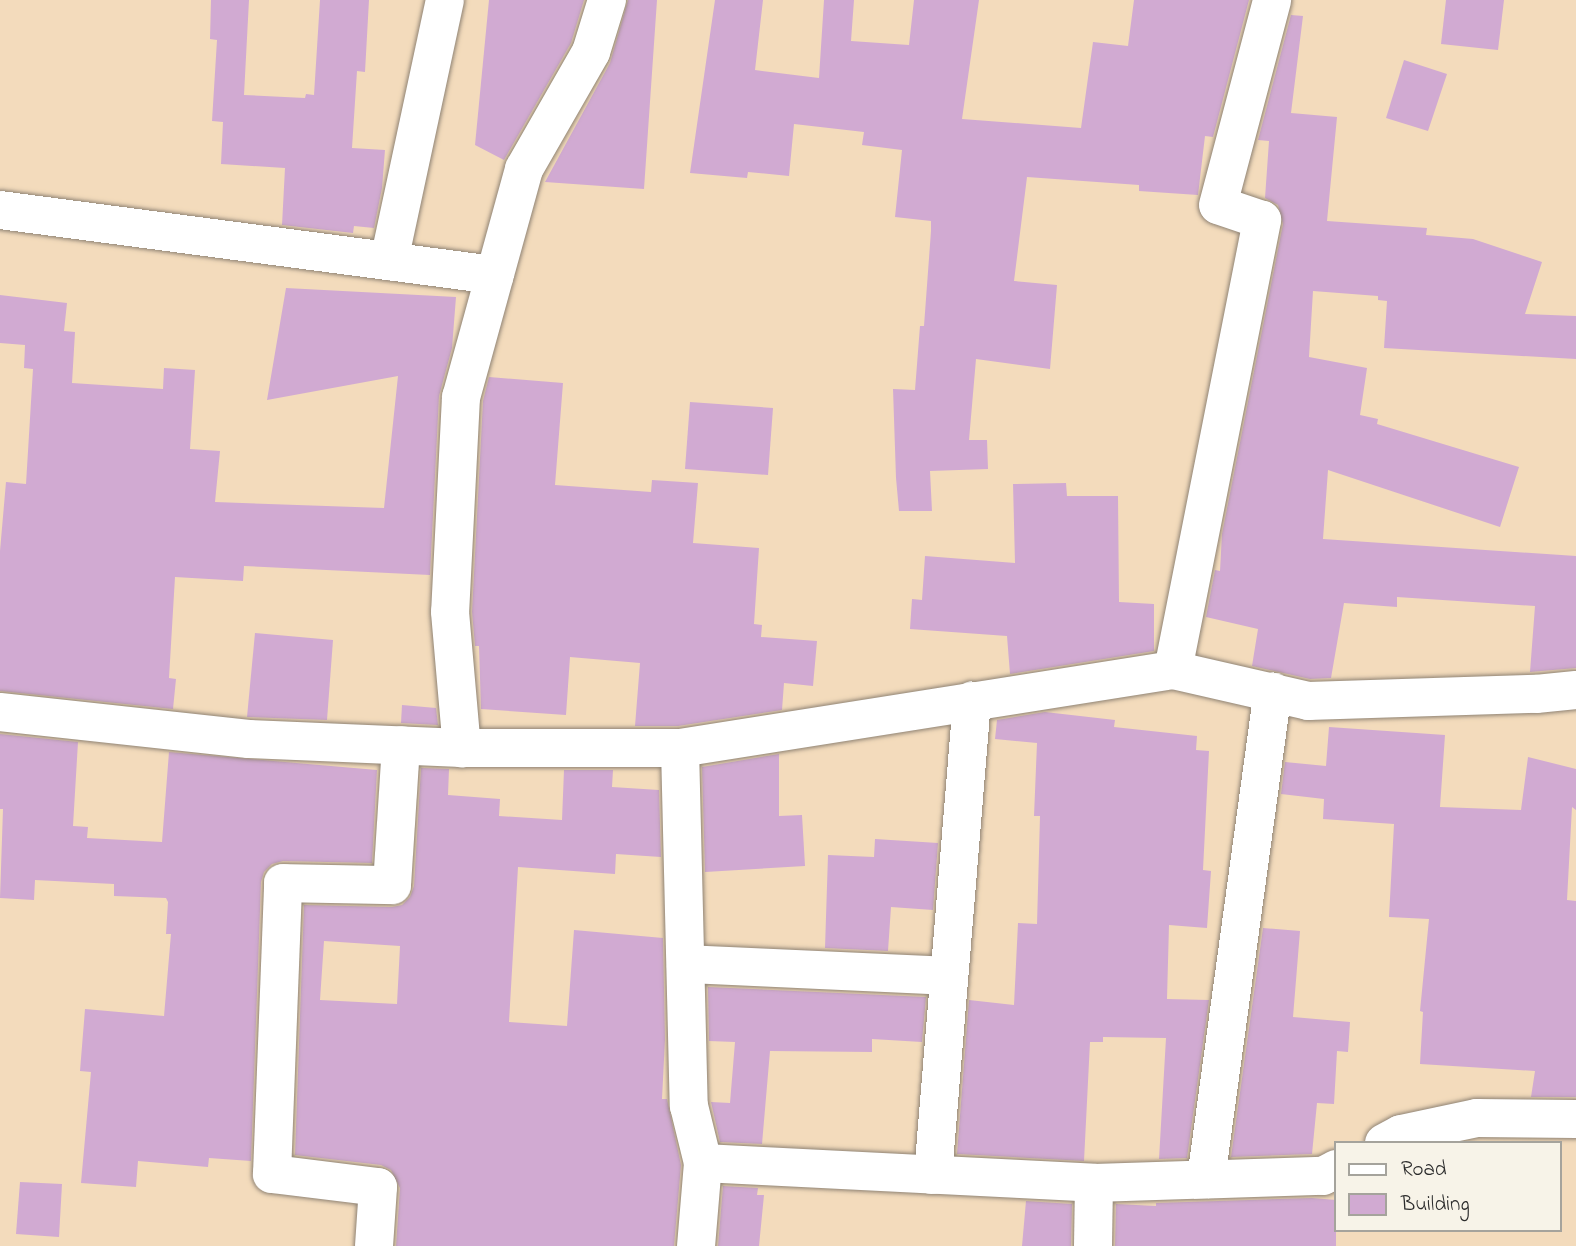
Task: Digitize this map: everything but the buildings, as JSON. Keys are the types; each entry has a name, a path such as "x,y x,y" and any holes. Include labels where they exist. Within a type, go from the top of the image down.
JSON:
{"street":[{"path":"389,261 445,0"},
{"path":"462,748 450,612 461,397 524,169 591,52 607,0"},
{"path":"1173,670 1262,219 1218,205 1272,0"},
{"path":"0,210 495,275"},
{"path":"0,712 249,739 462,748 680,748 1173,670 1308,701 1536,694 1576,690"},
{"path":"1206,1179 1273,692"},
{"path":"933,1175 972,701"},
{"path":"374,1246 378,1187 271,1174 284,883 392,885 401,745"},
{"path":"680,748 689,1106 703,1163 696,1246"},
{"path":"685,964 949,976"},
{"path":"1388,1141 1401,1134 1476,1118 1576,1119"},
{"path":"703,1163 1094,1183 1323,1176 1334,1170"},
{"path":"1093,1246 1094,1183"}]}
